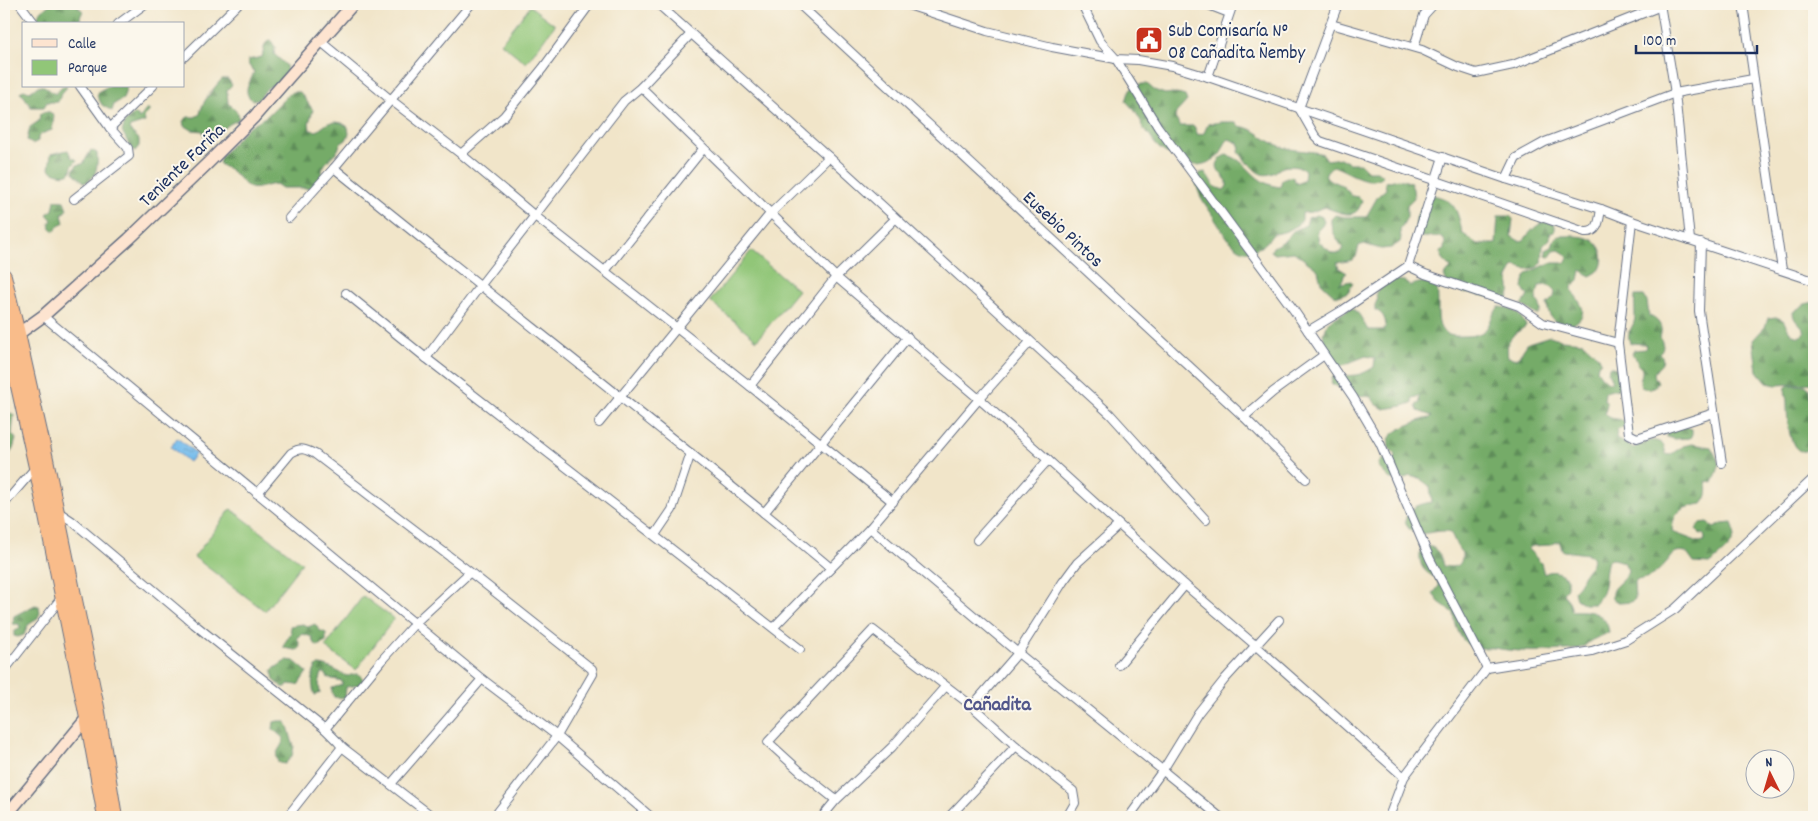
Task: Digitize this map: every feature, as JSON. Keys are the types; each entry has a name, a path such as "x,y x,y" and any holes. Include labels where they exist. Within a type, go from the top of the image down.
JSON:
{"highway":[{"path":"4,276 36,466 62,597 92,715 115,817"},
{"path":"4,323 13,336 55,509 92,715 105,817"}],"street":[{"path":"20,4 34,22"},
{"path":"121,22 144,4"},
{"path":"185,56 238,4"},
{"name":"Teniente Fariña","path":"13,336 43,316 129,239 209,162 254,117 353,4"},
{"path":"289,218 334,168 470,4"},
{"path":"461,154 504,116 543,68 590,4"},
{"path":"658,4 829,157 1110,414 1206,520"},
{"name":"Eusebio Pintos","path":"799,4 1244,417 1306,479"},
{"path":"905,4 988,31 1052,47 1116,59 1138,60 1172,66 1208,76 1506,179 1814,280"},
{"path":"1082,4 1100,41 1116,59 1158,127 1308,331 1353,397 1380,443 1430,559 1487,668"},
{"path":"1206,4 1229,13"},
{"path":"1208,76 1233,4"},
{"path":"1299,108 1338,4"},
{"path":"1414,48 1424,15 1434,4"},
{"path":"1743,4 1782,270"},
{"path":"1330,24 1422,50 1458,67 1476,73 1513,66 1660,5 1675,92 1690,240"},
{"path":"426,358 624,101 641,87 691,34"},
{"path":"320,41 390,100 461,154 535,216 893,502"},
{"path":"1506,179 1516,158 1533,147 1675,92 1753,79"},
{"path":"641,87 836,277 979,399 1184,585 1256,645 1404,777"},
{"path":"74,199 129,156 128,148 110,128 81,88"},
{"path":"110,128 151,88"},
{"path":"1299,108 1315,136 1320,141 1585,232 1595,230 1598,225 1601,209"},
{"path":"605,271 703,149"},
{"path":"599,423 770,214 829,157"},
{"path":"1308,331 1408,266 1443,157"},
{"path":"334,168 692,453 831,568"},
{"path":"750,386 836,277 895,219"},
{"path":"1632,221 1618,343 1629,434 1637,438 1714,413"},
{"path":"1700,244 1699,311 1722,462"},
{"path":"1408,266 1425,274 1520,306 1543,323 1618,343"},
{"path":"346,293 426,358 800,649"},
{"path":"43,316 257,494 416,622 482,679 557,736 651,817"},
{"path":"764,513 908,337"},
{"path":"774,627 870,528 1030,342"},
{"path":"1244,417 1273,392 1324,355"},
{"path":"257,494 291,453 298,449 304,449 322,460 470,573 592,669 593,674 557,736 494,817"},
{"path":"655,535 672,510 692,453"},
{"path":"978,540 1048,460"},
{"path":"4,504 36,466"},
{"path":"1389,817 1404,777 1487,668 1592,651 1626,640 1675,609 1814,478"},
{"path":"55,509 325,729 342,747 433,817"},
{"path":"972,706 1018,653 1077,563 1119,525"},
{"path":"870,528 1018,653 1220,817"},
{"path":"325,729 381,660 416,622 470,573"},
{"path":"1119,665 1184,585"},
{"path":"4,671 62,597"},
{"path":"1129,817 1163,770 1198,713 1225,679 1279,620"},
{"path":"836,800 802,774 768,742 873,630 972,706 1016,746 1073,791 1076,803 1067,817"},
{"path":"392,784 482,679"},
{"path":"822,817 836,800 892,746 945,687"},
{"path":"8,816 92,715"},
{"path":"949,817 1016,746"},
{"path":"287,817 342,747"}],"green space":[{"path":"50,4 80,4 78,7 83,11 80,17 81,22 37,22 39,13"},
{"path":"530,6 555,25 526,63 501,43"},
{"path":"270,39 275,47 274,54 286,65 287,72 279,82 267,88 259,99 252,100 247,90 254,71 249,66 248,60 262,57 265,44"},
{"path":"222,79 228,79 232,85 227,90 228,103 238,113 239,119 228,125 216,136 205,138 203,131 192,130 184,125 183,121 188,117 195,117 200,114 206,100"},
{"path":"1147,84 1154,90 1165,94 1174,93 1185,96 1187,101 1176,113 1175,118 1180,126 1194,126 1198,135 1204,133 1208,124 1236,122 1239,126 1246,127 1280,146 1323,154 1327,160 1340,158 1349,163 1360,163 1368,171 1377,171 1383,176 1371,180 1364,179 1333,166 1327,171 1325,176 1342,185 1352,196 1362,200 1356,212 1347,214 1324,207 1312,212 1302,213 1302,220 1293,228 1285,232 1273,234 1266,243 1256,249 1241,250 1232,243 1202,200 1198,189 1197,176 1205,172 1215,187 1224,190 1227,186 1227,181 1217,165 1226,155 1240,162 1262,181 1270,185 1280,187 1282,180 1292,176 1297,184 1304,180 1305,171 1303,168 1288,166 1265,175 1259,173 1248,164 1239,152 1238,143 1229,139 1219,156 1204,164 1188,164 1178,159 1156,145 1150,135 1143,129 1142,123 1135,111 1126,101 1130,89"},
{"path":"35,88 47,88 55,94 60,88 66,88 58,102 47,102 44,107 31,107 20,93 24,90 30,92"},
{"path":"105,88 126,88 123,99 114,104 112,111 102,105 97,96 99,91"},
{"path":"292,92 300,92 313,110 309,123 310,130 317,131 328,123 336,122 348,127 349,134 325,164 322,170 323,177 317,188 282,188 276,184 257,188 250,187 219,163 221,156 248,127 267,116"},
{"path":"149,109 149,112 144,117 145,122 130,127 129,130 139,139 139,146 135,151 129,146 122,132 125,122 134,114 139,119"},
{"path":"50,112 54,116 52,130 41,134 38,137 38,141 32,144 27,140 30,127 39,121 40,114"},
{"path":"68,150 71,157 77,160 72,166 70,173 65,175 59,174 49,169 51,154"},
{"path":"91,150 97,153 97,166 92,178 85,183 73,170 77,165 83,164"},
{"path":"1398,179 1410,182 1414,198 1407,205 1407,217 1400,230 1400,242 1391,248 1381,249 1363,244 1359,246 1356,257 1353,260 1337,263 1339,268 1347,273 1341,283 1338,284 1351,281 1353,283 1348,292 1339,296 1334,295 1321,283 1318,270 1294,252 1275,254 1271,251 1273,247 1286,240 1293,231 1306,225 1308,218 1317,215 1322,217 1324,222 1317,231 1319,242 1332,253 1341,253 1343,248 1333,231 1331,219 1335,215 1366,217 1378,196 1386,189 1385,182"},
{"path":"1432,195 1451,203 1457,212 1462,233 1477,244 1496,244 1498,216 1510,216 1513,219 1511,236 1519,241 1524,240 1541,224 1550,223 1555,225 1555,232 1550,233 1550,239 1543,246 1542,263 1533,269 1515,266 1513,268 1507,280 1509,280 1510,294 1507,299 1465,293 1448,285 1444,276 1451,268 1444,261 1440,252 1444,250 1445,241 1437,236 1420,236 1416,229 1417,214"},
{"path":"55,200 64,201 67,209 62,215 64,223 54,231 49,224 52,220 47,214 53,210"},
{"path":"1559,236 1579,236 1594,241 1600,248 1603,261 1599,270 1590,276 1581,270 1579,280 1572,287 1572,290 1582,307 1582,314 1574,323 1568,325 1555,321 1550,314 1547,304 1554,297 1555,292 1548,285 1539,286 1536,300 1540,305 1540,312 1537,315 1522,305 1528,296 1523,288 1525,277 1528,273 1550,263 1564,263 1568,259 1567,255 1559,250 1554,251 1549,258 1546,255 1546,250 1552,247 1555,238"},
{"path":"751,251 798,290 757,340 710,301"},
{"path":"1394,280 1404,281 1411,286 1418,283 1428,283 1434,286 1437,289 1438,314 1441,328 1445,333 1452,336 1481,333 1487,327 1496,309 1504,307 1515,312 1526,326 1511,338 1507,351 1508,357 1517,359 1528,343 1550,336 1562,340 1583,342 1599,357 1601,362 1597,370 1608,382 1612,381 1608,372 1609,367 1619,370 1624,387 1605,392 1604,400 1607,403 1605,413 1610,418 1622,420 1625,424 1623,428 1617,430 1616,439 1633,448 1649,441 1656,441 1664,446 1666,454 1670,455 1683,446 1692,444 1711,447 1720,464 1713,483 1706,481 1706,499 1702,504 1685,508 1677,514 1672,532 1699,542 1705,539 1704,534 1700,534 1696,530 1699,524 1707,523 1714,528 1722,524 1732,523 1734,535 1727,549 1709,564 1694,563 1686,552 1681,551 1673,554 1655,573 1636,580 1634,583 1635,599 1631,602 1621,603 1612,599 1612,592 1625,577 1628,570 1624,562 1613,559 1608,560 1601,594 1594,604 1584,604 1576,599 1574,590 1591,565 1592,556 1563,551 1559,541 1550,545 1532,546 1528,549 1541,563 1544,574 1556,572 1567,578 1567,587 1563,594 1569,601 1572,611 1591,612 1601,616 1609,632 1578,649 1570,650 1520,651 1477,648 1463,640 1458,632 1454,613 1439,602 1433,594 1439,586 1435,577 1426,572 1420,562 1421,547 1434,548 1441,557 1443,566 1451,567 1460,564 1462,553 1450,532 1413,532 1408,528 1405,521 1412,509 1432,502 1430,487 1421,480 1409,476 1405,479 1390,479 1378,465 1382,459 1392,461 1395,459 1396,455 1389,448 1389,440 1395,432 1432,416 1418,411 1416,405 1420,403 1419,396 1412,398 1412,403 1384,409 1376,404 1371,397 1350,394 1331,383 1335,375 1346,376 1364,373 1374,367 1375,358 1366,356 1338,367 1331,360 1325,348 1323,333 1328,322 1351,308 1359,315 1368,330 1383,330 1386,326 1384,318 1382,314 1375,310 1376,292 1384,283"},
{"path":"1635,296 1644,296 1647,301 1649,316 1655,319 1661,327 1660,337 1663,348 1659,354 1662,356 1663,361 1654,373 1658,381 1655,387 1651,388 1641,387 1642,369 1632,354 1634,350 1645,349 1646,346 1644,344 1630,343 1629,339 1629,332 1635,320"},
{"path":"1814,302 1814,383 1776,385 1767,383 1757,371 1753,340 1765,327 1768,318 1776,317 1783,320 1792,334 1802,336 1805,332 1796,321 1793,312 1805,304"},
{"path":"1790,385 1805,385 1809,388 1810,397 1814,398 1814,425 1809,433 1809,449 1802,451 1797,449 1793,443 1788,426 1785,392 1786,387"},
{"path":"11,413 14,415 12,434 16,439 13,449 4,463 4,416"},
{"path":"1683,426 1692,429 1690,438 1675,439 1667,437 1666,430"},
{"path":"231,509 302,563 265,611 194,557"},
{"path":"363,596 394,619 356,670 325,647"},
{"path":"35,605 39,606 40,613 37,619 28,625 24,635 14,636 14,632 20,628 19,624 13,624 14,616"},
{"path":"303,624 308,627 315,624 319,630 326,633 326,642 318,646 313,642 312,637 303,634 297,637 299,649 284,648 284,644 291,633 290,626"},
{"path":"287,660 294,661 307,672 298,685 288,684 286,687 282,687 274,680 272,670"},
{"path":"318,665 329,667 347,676 359,674 363,681 359,685 346,687 345,698 334,697 332,688 342,685 342,681 328,678 325,673 322,673 319,683 320,693 315,695 312,679"},
{"path":"285,721 294,746 292,756 285,764 279,763 276,757 283,741 283,738 273,729 274,722"}],"water":[{"path":"177,438 196,453 189,462 171,447"}],"place":[{"name":"Sub Comisaría N° 08 Cañadita Ñemby","path":"1149,40"}],"district":[{"name":"Cañadita","path":"997,703"}]}
